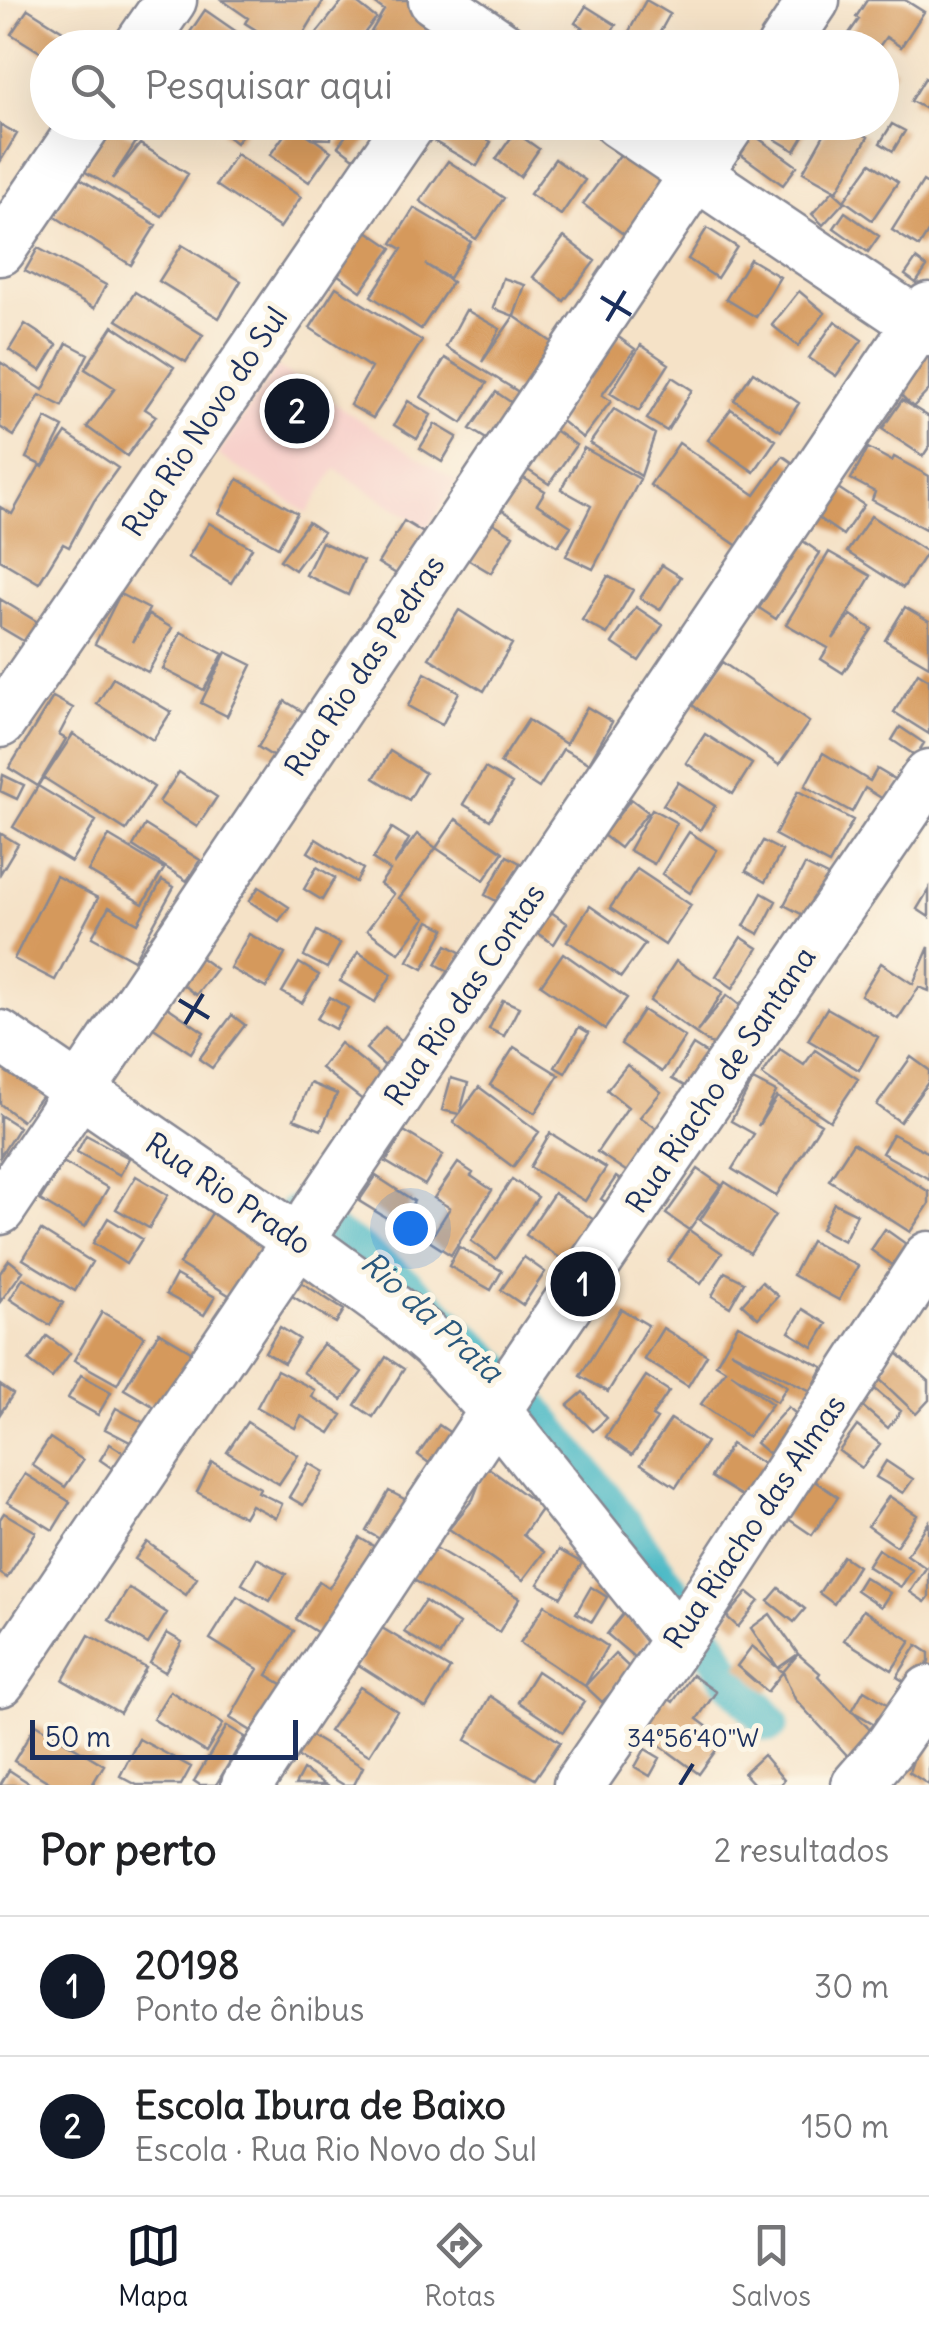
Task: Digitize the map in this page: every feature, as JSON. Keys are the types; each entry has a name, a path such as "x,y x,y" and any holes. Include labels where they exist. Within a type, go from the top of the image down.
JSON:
{"street":[{"path":"150,30 171,0"},
{"path":"434,0 482,30"},
{"path":"794,30 814,0"},
{"path":"0,250 75,140"},
{"name":"Rua Rio Novo do Sul","path":"0,722 399,140"},
{"path":"645,140 925,321"},
{"name":"Rua Rio das Pedras","path":"0,1210 718,140"},
{"name":"Rua Rio das Contas","path":"0,1681 925,321"},
{"name":"Rua Riacho de Santana","path":"247,1785 929,775"},
{"name":"Rua Rio Prado","path":"0,1036 89,1078 308,1228 398,1314 503,1401 686,1628"},
{"name":"Rua Riacho das Almas","path":"578,1785 686,1628 929,1257"},
{"path":"859,1783 929,1691"}],"shaded area":[{"path":"277,367 457,482 427,529 335,469 307,513 218,455"}],"building":[{"path":"222,0 324,0 306,30 256,30 245,23 248,18"},
{"path":"343,0 353,0 376,18 367,30 319,30"},
{"path":"370,0 414,0 438,15 429,30 372,30 384,10"},
{"path":"646,0 670,14 661,30 630,30"},
{"path":"867,0 905,0 924,12 901,47 899,30 851,30 859,19 856,17"},
{"path":"586,6 616,25 613,30 586,30 575,23"},
{"path":"28,9 61,30 30,30 30,46 11,34"},
{"path":"205,10 234,30 191,30"},
{"path":"925,78 929,80 929,99 924,108 911,101"},
{"path":"0,124 17,134 0,162"},
{"path":"899,128 905,131 893,151 880,143 899,140"},
{"path":"98,140 137,140 112,179 140,144 188,174 162,216 82,170"},
{"path":"281,140 315,140 331,151 309,182 270,155"},
{"path":"342,140 368,140 354,158 338,146"},
{"path":"432,140 488,140 491,142 477,166"},
{"path":"509,140 526,140 539,149 520,177 496,159"},
{"path":"750,140 761,140 797,166 783,185 740,154"},
{"path":"777,140 801,140 795,151"},
{"path":"821,140 866,140 837,191 803,172"},
{"path":"629,143 672,175 626,236 583,204"},
{"path":"236,154 301,197 280,228 216,185"},
{"path":"555,159 585,180 561,215 530,194"},
{"path":"448,161 504,198 476,239 420,201"},
{"path":"871,163 898,182 872,220 845,201 823,225 812,214 833,191 844,201"},
{"path":"79,178 156,225 131,265 54,216"},
{"path":"923,181 929,185 929,231 919,247 892,230"},
{"path":"414,208 471,242 449,278 425,264 452,282 421,329 371,296 402,249 392,243"},
{"path":"845,212 879,236 868,252 834,228"},
{"path":"361,227 392,248 361,291 331,270"},
{"path":"707,228 737,247 717,278 688,259"},
{"path":"564,237 595,261 564,301 533,277"},
{"path":"182,245 241,281 219,318 159,281"},
{"path":"38,248 106,285 94,308 25,271"},
{"path":"750,259 780,277 756,317 726,299"},
{"path":"916,259 927,267 916,283 905,275"},
{"path":"503,278 525,285 514,316 493,308"},
{"path":"336,287 422,341 373,418 350,405 371,368 310,328"},
{"path":"799,291 825,313 798,346 772,325"},
{"path":"135,292 203,335 186,362 117,320"},
{"path":"466,310 500,329 482,362 514,316 556,345 522,394 446,347"},
{"path":"835,321 862,340 836,376 809,358"},
{"path":"25,324 57,345 41,371 9,350"},
{"path":"113,326 174,367 145,409 156,416 127,456 87,427 115,388 85,369"},
{"path":"617,336 635,349 602,395 611,401 583,438 559,419"},
{"path":"67,343 88,354 62,406 40,395 14,436 0,427 0,362 43,390"},
{"path":"641,345 669,364 639,411 610,393"},
{"path":"929,351 929,390 913,407 894,388"},
{"path":"445,358 487,383 462,423 421,397"},
{"path":"753,372 799,403 781,431 734,400"},
{"path":"672,377 692,390 667,431 647,419"},
{"path":"496,392 518,407 493,443 470,429"},
{"path":"902,400 929,417 929,447 923,456 882,429"},
{"path":"408,401 431,415 417,439 394,425"},
{"path":"614,409 655,434 641,476 590,443"},
{"path":"731,409 776,440 754,472 708,440"},
{"path":"46,418 63,427 43,466 26,458"},
{"path":"435,424 457,437 442,462 420,448"},
{"path":"550,427 576,445 549,484 522,466"},
{"path":"66,433 118,468 94,501 69,547 63,544 39,583 0,560 0,507 12,514 40,465 43,467"},
{"path":"679,443 755,495 783,456 796,465 739,547 650,485"},
{"path":"584,448 640,479 593,569 566,556 591,506 561,489"},
{"path":"868,448 929,476 929,521 925,529 872,500 875,492 851,479"},
{"path":"517,474 545,491 537,504 571,526 558,546 496,506"},
{"path":"238,479 297,513 278,547 219,513"},
{"path":"838,488 864,505 843,535 818,518"},
{"path":"871,516 927,552 903,588 847,552"},
{"path":"486,519 513,535 491,573 464,557"},
{"path":"404,521 425,534 400,576 378,563"},
{"path":"308,522 323,532 295,570 280,560"},
{"path":"209,523 252,548 231,583 188,557"},
{"path":"803,541 820,553 776,619 759,608"},
{"path":"322,542 363,561 348,595 306,575"},
{"path":"829,552 871,576 833,639 851,615 872,629 843,673 821,659 828,648 786,624"},
{"path":"662,565 681,577 660,610 640,598"},
{"path":"608,576 633,590 607,634 582,620"},
{"path":"120,594 149,609 133,642 149,615 172,628 148,672 95,644"},
{"path":"0,599 44,626 32,646 0,627"},
{"path":"636,607 663,625 639,661 612,643"},
{"path":"905,607 929,621 929,666 885,640"},
{"path":"459,610 512,644 484,691 429,658"},
{"path":"181,632 223,654 204,690 163,669"},
{"path":"226,652 252,665 227,716 201,703"},
{"path":"722,662 809,722 779,765 692,705"},
{"path":"425,673 459,692 442,725 408,706"},
{"path":"918,673 929,680 929,734 894,712"},
{"path":"113,678 171,712 153,740 97,704"},
{"path":"53,697 73,708 59,735 66,739 38,786 9,768"},
{"path":"285,701 305,713 277,759 258,747"},
{"path":"587,707 612,722 589,763 563,749 539,788 500,763 528,720 566,744"},
{"path":"900,727 924,743 916,756 892,740"},
{"path":"73,734 154,787 126,830 44,778"},
{"path":"705,734 752,764 733,794 686,763"},
{"path":"390,751 425,773 409,800 374,778"},
{"path":"823,753 870,781 877,769 899,782 888,802 865,788 852,812 805,786"},
{"path":"485,768 512,784 490,820 463,804"},
{"path":"179,772 217,797 197,827 159,802"},
{"path":"3,775 24,785 17,799 0,791"},
{"path":"678,782 715,806 700,830 663,805"},
{"path":"38,786 96,821 71,862 13,827"},
{"path":"798,791 853,820 829,864 775,835"},
{"path":"631,799 648,812 620,848 603,835"},
{"path":"652,809 677,823 654,864 629,850"},
{"path":"456,819 503,852 484,880 436,848"},
{"path":"145,825 200,860 187,881 133,846"},
{"path":"392,828 409,839 394,865 417,834 436,848 399,898 425,918 399,953 367,930 394,894 380,884 390,870 373,859"},
{"path":"689,832 717,850 690,893 662,874"},
{"path":"0,833 18,844 0,874"},
{"path":"109,836 164,869 143,904 88,871"},
{"path":"316,839 363,869 356,882 308,852"},
{"path":"763,841 782,851 765,882 746,871"},
{"path":"507,856 520,863 500,903 485,895"},
{"path":"805,865 831,878 809,918 784,905"},
{"path":"317,867 335,878 322,900 304,889"},
{"path":"637,869 691,905 665,945 610,908"},
{"path":"56,876 98,898 55,980 14,959"},
{"path":"162,880 174,887 134,960 92,937 109,907 138,923"},
{"path":"259,887 289,907 279,921 249,901"},
{"path":"929,889 929,917 917,909"},
{"path":"762,893 776,901 759,934 744,926"},
{"path":"590,906 645,944 621,977 567,941"},
{"path":"551,912 567,923 554,944 537,933"},
{"path":"429,921 445,929 423,969 408,961"},
{"path":"317,931 340,944 327,968 304,956"},
{"path":"249,934 285,954 266,988 230,968"},
{"path":"741,937 758,948 733,988 716,976"},
{"path":"447,945 463,954 452,973 436,964"},
{"path":"929,947 929,991 919,987 898,1019 861,995 881,963 913,984"},
{"path":"358,952 392,974 375,1002 340,981"},
{"path":"194,953 216,969 196,995 175,979"},
{"path":"563,953 627,998 605,1029 541,985"},
{"path":"676,961 723,992 697,1032 727,995 752,1015 722,1052 650,1001"},
{"path":"299,963 319,975 302,1003 282,992"},
{"path":"330,997 348,1008 335,1029 317,1019"},
{"path":"503,1000 519,1007 504,1036 489,1029"},
{"path":"163,1004 204,1032 191,1053 149,1025"},
{"path":"827,1008 878,1037 859,1070 808,1040"},
{"path":"643,1010 685,1037 662,1072 621,1044"},
{"path":"232,1015 245,1025 212,1068 199,1059"},
{"path":"385,1027 406,1045 387,1068 366,1049"},
{"path":"579,1027 589,1033 565,1073 555,1067"},
{"path":"340,1043 383,1077 364,1101 321,1068"},
{"path":"693,1045 712,1057 692,1090 672,1079"},
{"path":"514,1047 559,1075 535,1113 490,1085"},
{"path":"780,1049 804,1065 815,1050 858,1079 830,1121 762,1075"},
{"path":"0,1053 47,1089 22,1121 0,1104"},
{"path":"911,1057 929,1070 929,1081 900,1122 877,1105"},
{"path":"627,1065 661,1092 640,1117 662,1132 632,1175 597,1152 628,1107 607,1090"},
{"path":"451,1078 468,1083 460,1113 479,1087 539,1132 513,1167 453,1122 459,1114 442,1110"},
{"path":"753,1080 776,1092 758,1126 777,1097 821,1124 776,1196 732,1169 754,1134 731,1121"},
{"path":"310,1083 337,1094 321,1130 294,1119"},
{"path":"0,1115 19,1127 0,1157"},
{"path":"404,1131 443,1155 425,1185 386,1162"},
{"path":"550,1133 606,1168 585,1201 530,1167"},
{"path":"893,1134 929,1153 929,1179 882,1153"},
{"path":"86,1135 129,1158 120,1175 77,1152"},
{"path":"853,1143 929,1192 929,1204 910,1232 829,1180"},
{"path":"63,1162 108,1188 85,1227 40,1200"},
{"path":"458,1163 492,1190 451,1255 429,1241 450,1208 434,1198"},
{"path":"698,1169 721,1185 689,1230 666,1214"},
{"path":"136,1176 168,1195 149,1228 116,1209"},
{"path":"376,1176 414,1201 398,1225 359,1201"},
{"path":"616,1177 629,1186 614,1208 601,1199"},
{"path":"512,1179 538,1197 496,1259 471,1241"},
{"path":"725,1182 775,1215 750,1253 700,1220"},
{"path":"554,1193 597,1222 569,1264 526,1235"},
{"path":"834,1203 857,1214 844,1241 821,1229"},
{"path":"214,1210 266,1243 232,1297 179,1264"},
{"path":"108,1218 142,1239 126,1264 93,1243"},
{"path":"885,1229 906,1244 892,1265 871,1250"},
{"path":"41,1230 92,1262 75,1291 23,1259"},
{"path":"689,1230 722,1253 701,1284 668,1261"},
{"path":"811,1241 858,1266 839,1300 793,1275"},
{"path":"459,1247 502,1271 491,1290 449,1266"},
{"path":"524,1257 545,1272 523,1305 501,1290"},
{"path":"9,1260 23,1271 0,1302 0,1273"},
{"path":"725,1272 744,1282 730,1307 712,1296"},
{"path":"176,1275 215,1297 204,1315 166,1294"},
{"path":"23,1278 63,1303 50,1325 10,1299"},
{"path":"298,1280 344,1310 336,1323 289,1294"},
{"path":"762,1282 778,1296 758,1318 742,1304"},
{"path":"621,1309 648,1325 608,1392 580,1376"},
{"path":"803,1309 827,1324 813,1347 789,1332"},
{"path":"102,1312 144,1336 117,1384 74,1360"},
{"path":"738,1325 823,1367 811,1391 730,1351 787,1386 777,1402 731,1373 772,1404 748,1437 701,1404 726,1370 716,1364"},
{"path":"280,1327 299,1339 284,1363 265,1352"},
{"path":"663,1328 707,1355 688,1386 644,1359"},
{"path":"159,1332 194,1353 160,1410 124,1389"},
{"path":"47,1336 70,1353 52,1378 29,1361"},
{"path":"323,1344 362,1372 342,1400 303,1372"},
{"path":"897,1353 929,1381 929,1400 916,1414 876,1376"},
{"path":"386,1357 404,1369 373,1417 355,1405"},
{"path":"277,1370 315,1390 312,1397 342,1415 330,1433 301,1416 295,1428 257,1407"},
{"path":"81,1375 111,1392 98,1415 68,1398"},
{"path":"646,1376 669,1391 652,1416 657,1419 632,1455 606,1437"},
{"path":"0,1385 13,1394 0,1414"},
{"path":"875,1389 901,1411 888,1428 862,1406"},
{"path":"583,1392 607,1418 593,1431 568,1405"},
{"path":"788,1407 802,1419 770,1455 756,1443"},
{"path":"116,1408 144,1423 134,1444 105,1429"},
{"path":"671,1419 706,1442 676,1487 641,1464"},
{"path":"247,1422 298,1455 279,1484 227,1452"},
{"path":"439,1425 458,1438 436,1468 418,1455"},
{"path":"857,1426 880,1444 862,1468 839,1451"},
{"path":"50,1438 83,1460 65,1487 32,1465"},
{"path":"110,1444 127,1455 116,1471 100,1460"},
{"path":"731,1444 765,1465 745,1498 711,1477"},
{"path":"886,1461 913,1479 903,1493 876,1477"},
{"path":"212,1462 282,1504 276,1518 251,1505 244,1517 197,1492"},
{"path":"309,1463 324,1472 303,1505 289,1497"},
{"path":"486,1466 542,1508 523,1535 544,1552 523,1580 449,1529 473,1499"},
{"path":"25,1474 70,1502 53,1530 7,1502"},
{"path":"807,1476 838,1497 812,1535 781,1514"},
{"path":"389,1491 410,1502 387,1543 366,1531"},
{"path":"889,1496 917,1515 896,1546 868,1526"},
{"path":"4,1513 36,1532 7,1578 0,1573 0,1519"},
{"path":"929,1522 929,1597 925,1602 910,1592 926,1568 907,1555"},
{"path":"360,1538 378,1549 348,1599 343,1596 320,1634 296,1619 319,1581 329,1588"},
{"path":"424,1541 520,1598 499,1632 401,1572"},
{"path":"147,1542 197,1578 186,1595 135,1559"},
{"path":"878,1549 912,1570 901,1587 867,1566"},
{"path":"559,1550 582,1563 561,1597 538,1584"},
{"path":"843,1556 858,1566 834,1604 819,1593"},
{"path":"257,1558 286,1574 270,1601 242,1584"},
{"path":"864,1577 890,1593 881,1607 856,1590"},
{"path":"591,1587 607,1597 592,1622 576,1613"},
{"path":"129,1588 167,1613 148,1644 109,1620"},
{"path":"779,1588 805,1609 794,1622 768,1601"},
{"path":"748,1592 759,1601 738,1627 727,1617"},
{"path":"237,1596 294,1631 267,1675 287,1687 258,1735 230,1718 258,1669 210,1639"},
{"path":"425,1601 459,1624 441,1655 404,1632"},
{"path":"545,1605 607,1646 585,1686 520,1643"},
{"path":"863,1610 911,1641 892,1670 844,1640"},
{"path":"624,1613 649,1639 634,1657 607,1634"},
{"path":"770,1614 798,1654 778,1668 751,1628"},
{"path":"382,1628 450,1669 426,1708 357,1664"},
{"path":"167,1633 182,1642 165,1672 150,1663"},
{"path":"89,1635 146,1668 120,1713 63,1680"},
{"path":"917,1645 929,1653 929,1661 913,1687 897,1677"},
{"path":"752,1646 783,1672 767,1692 737,1666"},
{"path":"615,1654 632,1670 602,1702 585,1686"},
{"path":"798,1654 882,1742 858,1767 795,1699 783,1672"},
{"path":"537,1671 584,1702 563,1732 518,1702"},
{"path":"692,1675 716,1692 697,1719 724,1739 699,1774 639,1730 664,1695 673,1702"},
{"path":"360,1687 397,1711 369,1755 329,1731"},
{"path":"864,1690 892,1707 880,1727 852,1711"},
{"path":"170,1691 223,1724 206,1752 153,1719"},
{"path":"490,1696 560,1742 535,1779 466,1740"},
{"path":"36,1724 104,1765 92,1785 54,1785 14,1761"},
{"path":"227,1726 245,1737 216,1785 200,1785 194,1781"},
{"path":"301,1730 363,1767 354,1785 344,1785 289,1751"},
{"path":"921,1736 929,1740 929,1785 909,1772"},
{"path":"139,1739 191,1767 181,1785 137,1785 120,1776"},
{"path":"645,1749 660,1758 650,1776 635,1767"},
{"path":"763,1755 784,1780 780,1785 755,1785 744,1773"},
{"path":"9,1770 32,1785 0,1785"},
{"path":"303,1770 326,1785 295,1785"}],"waterway":[{"name":"Rio da Prata","path":"296,1214 357,1250 403,1284 517,1389 604,1499 708,1642 727,1675 770,1723"}],"place":[{"name":"Escola Ibura de Baixo","path":"297,411"},
{"name":"20198","path":"583,1284"}]}
